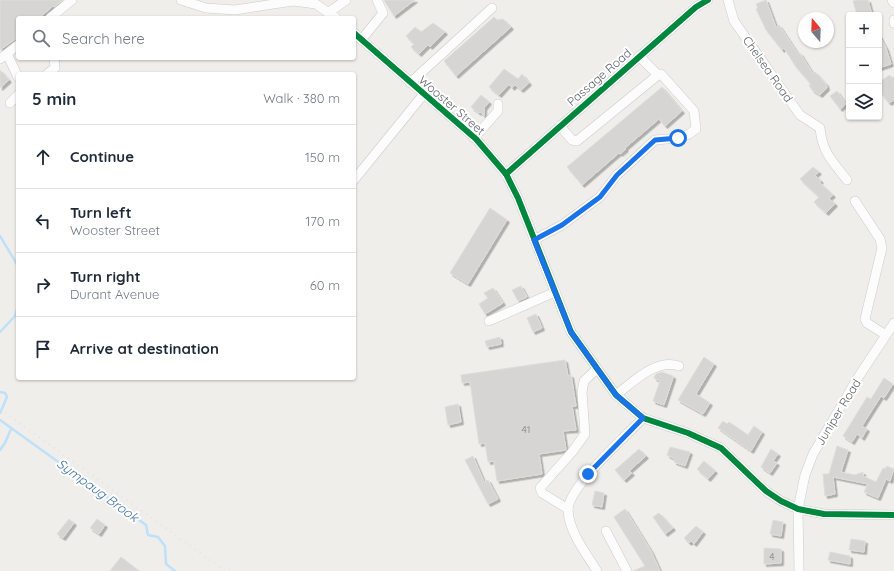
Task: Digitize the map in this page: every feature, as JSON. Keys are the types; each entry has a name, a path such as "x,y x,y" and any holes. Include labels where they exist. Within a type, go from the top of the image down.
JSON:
{"street":[{"path":"52,16 72,0"},
{"path":"181,0 206,8 235,10 245,4 293,1 316,4 332,15 346,0"},
{"path":"362,39 383,13 377,0"},
{"name":"Passage Road","path":"506,174 696,7 708,0"},
{"name":"Chelsea Road","path":"728,0 734,21 800,115 820,128 821,142 825,152 847,180"},
{"path":"410,83 492,8"},
{"name":"Wooster Street","path":"356,34 423,95 474,138 506,174 518,198 571,332 616,395 643,418 688,433 721,448 766,492 798,509 824,514 894,515"},
{"path":"16,46 3,56 16,74"},
{"path":"534,240 562,225 600,197 617,175 655,140 678,138 689,134 696,129 694,111 661,74 658,75 640,56"},
{"path":"50,72 55,68 54,60"},
{"path":"560,126 572,140 577,141 658,75"},
{"path":"356,178 423,95"},
{"path":"10,103 16,97"},
{"path":"474,138 498,111 498,104"},
{"path":"855,201 880,239 882,248 865,320 867,323 886,335"},
{"path":"489,321 555,292"},
{"name":"Juniper Road","path":"799,571 798,509 805,476 813,454 830,424 894,323"},
{"path":"616,395 631,383 658,366 667,364 679,366"},
{"path":"568,509 542,493 540,488 572,452 585,434 582,392 584,381 597,369"},
{"path":"597,571 578,539 571,524 568,509 573,496 588,474 643,418"},
{"path":"606,531 627,571"}],"building":[{"path":"0,0 63,0 41,16 16,16 16,38 0,50"},
{"path":"384,0 415,0 394,16"},
{"path":"766,0 776,27 779,25 798,54 800,53 813,74 815,72 826,84 827,88 820,95 812,90 809,85 811,84 796,67 784,48 782,50 766,30 756,9 758,8 756,4"},
{"path":"868,0 871,12 856,12 853,1"},
{"path":"494,17 497,20 503,19 511,27 456,76 444,61"},
{"path":"433,23 445,32 430,47 428,45 419,54 411,47 414,44 406,36 415,27 421,32"},
{"path":"882,41 886,48 891,64 882,67"},
{"path":"504,69 518,79 522,74 529,83 521,90 515,85 512,88 509,84 499,95 489,87"},
{"path":"0,70 9,80 0,88"},
{"path":"890,75 894,82 894,100 889,103 882,95 882,80"},
{"path":"662,87 682,111 665,126 659,119 625,148 626,149 620,154 619,153 582,185 567,167"},
{"path":"837,91 846,104 840,109 830,96"},
{"path":"481,95 489,102 484,108 484,116 471,107"},
{"path":"813,167 819,172 815,175 821,181 819,182 833,195 829,198 835,204 826,213 814,202 819,197 800,179"},
{"path":"490,208 507,220 468,284 450,273"},
{"path":"521,286 527,297 518,301 512,290"},
{"path":"493,288 503,303 485,314 479,304 488,298 484,293"},
{"path":"536,314 542,328 533,332 527,318"},
{"path":"500,337 501,344 487,347 485,341"},
{"path":"704,357 714,364 696,394 710,403 703,414 678,400"},
{"path":"565,360 568,376 571,375 576,406 572,406 576,430 563,431 566,450 539,454 542,474 497,481 494,461 488,462 485,443 479,444 470,382 462,383 461,375"},
{"path":"662,372 673,376 664,405 653,401 660,381 654,378 656,374"},
{"path":"884,378 893,384 884,398 881,396 862,426 867,429 862,438 857,434 852,442 843,436 867,397 871,399"},
{"path":"458,404 461,422 448,425 445,407"},
{"path":"723,421 727,424 729,422 748,435 754,426 762,432 751,451 718,428"},
{"path":"837,446 848,450 841,472 855,475 863,472 863,476 876,482 883,468 886,469 886,466 894,469 890,481 886,479 878,498 864,492 868,484 833,477 835,494 825,496 823,474 829,474"},
{"path":"670,447 690,452 685,466 674,462 675,459 667,455"},
{"path":"639,449 646,456 629,471 632,473 624,480 615,470"},
{"path":"771,449 778,454 773,461 777,463 770,473 761,467"},
{"path":"473,456 484,482 488,480 498,499 488,504 465,460"},
{"path":"704,461 715,471 708,479 697,469"},
{"path":"595,491 604,493 602,507 592,505"},
{"path":"625,509 651,551 660,571 633,571 645,566 614,517"},
{"path":"659,513 673,528 665,534 653,517"},
{"path":"69,519 74,523 63,538 57,534"},
{"path":"97,519 105,525 99,534 90,528"},
{"path":"773,520 783,522 781,536 770,534"},
{"path":"696,526 703,532 694,544 691,541 689,543 684,538"},
{"path":"851,539 865,541 864,552 849,550"},
{"path":"764,548 781,549 781,563 764,564"},
{"path":"830,552 850,556 850,564 828,560"},
{"path":"121,557 139,571 110,571"}],"waterway":[{"name":"Sympaug Brook","path":"0,236 16,263"},
{"name":"Sympaug Brook","path":"0,332 15,316 16,313"},
{"name":"Sympaug Brook","path":"0,392 5,393 7,397 0,413"},
{"name":"Sympaug Brook","path":"0,420 146,525 148,535 158,537 165,546 166,564 175,571"},
{"path":"0,450 11,429"}],"railway":[{"path":"0,409 225,571"}],"cycle path":[{"path":"506,174 696,7 708,0"},
{"path":"356,35 476,139 506,174 518,198 571,332 616,395 643,418 688,433 721,448 766,491 781,501 798,509 824,514 894,515"}],"route":[{"path":"588,474 643,418 616,395 582,350 571,332 534,240 562,225 600,197 617,175 655,140 678,138"}]}
